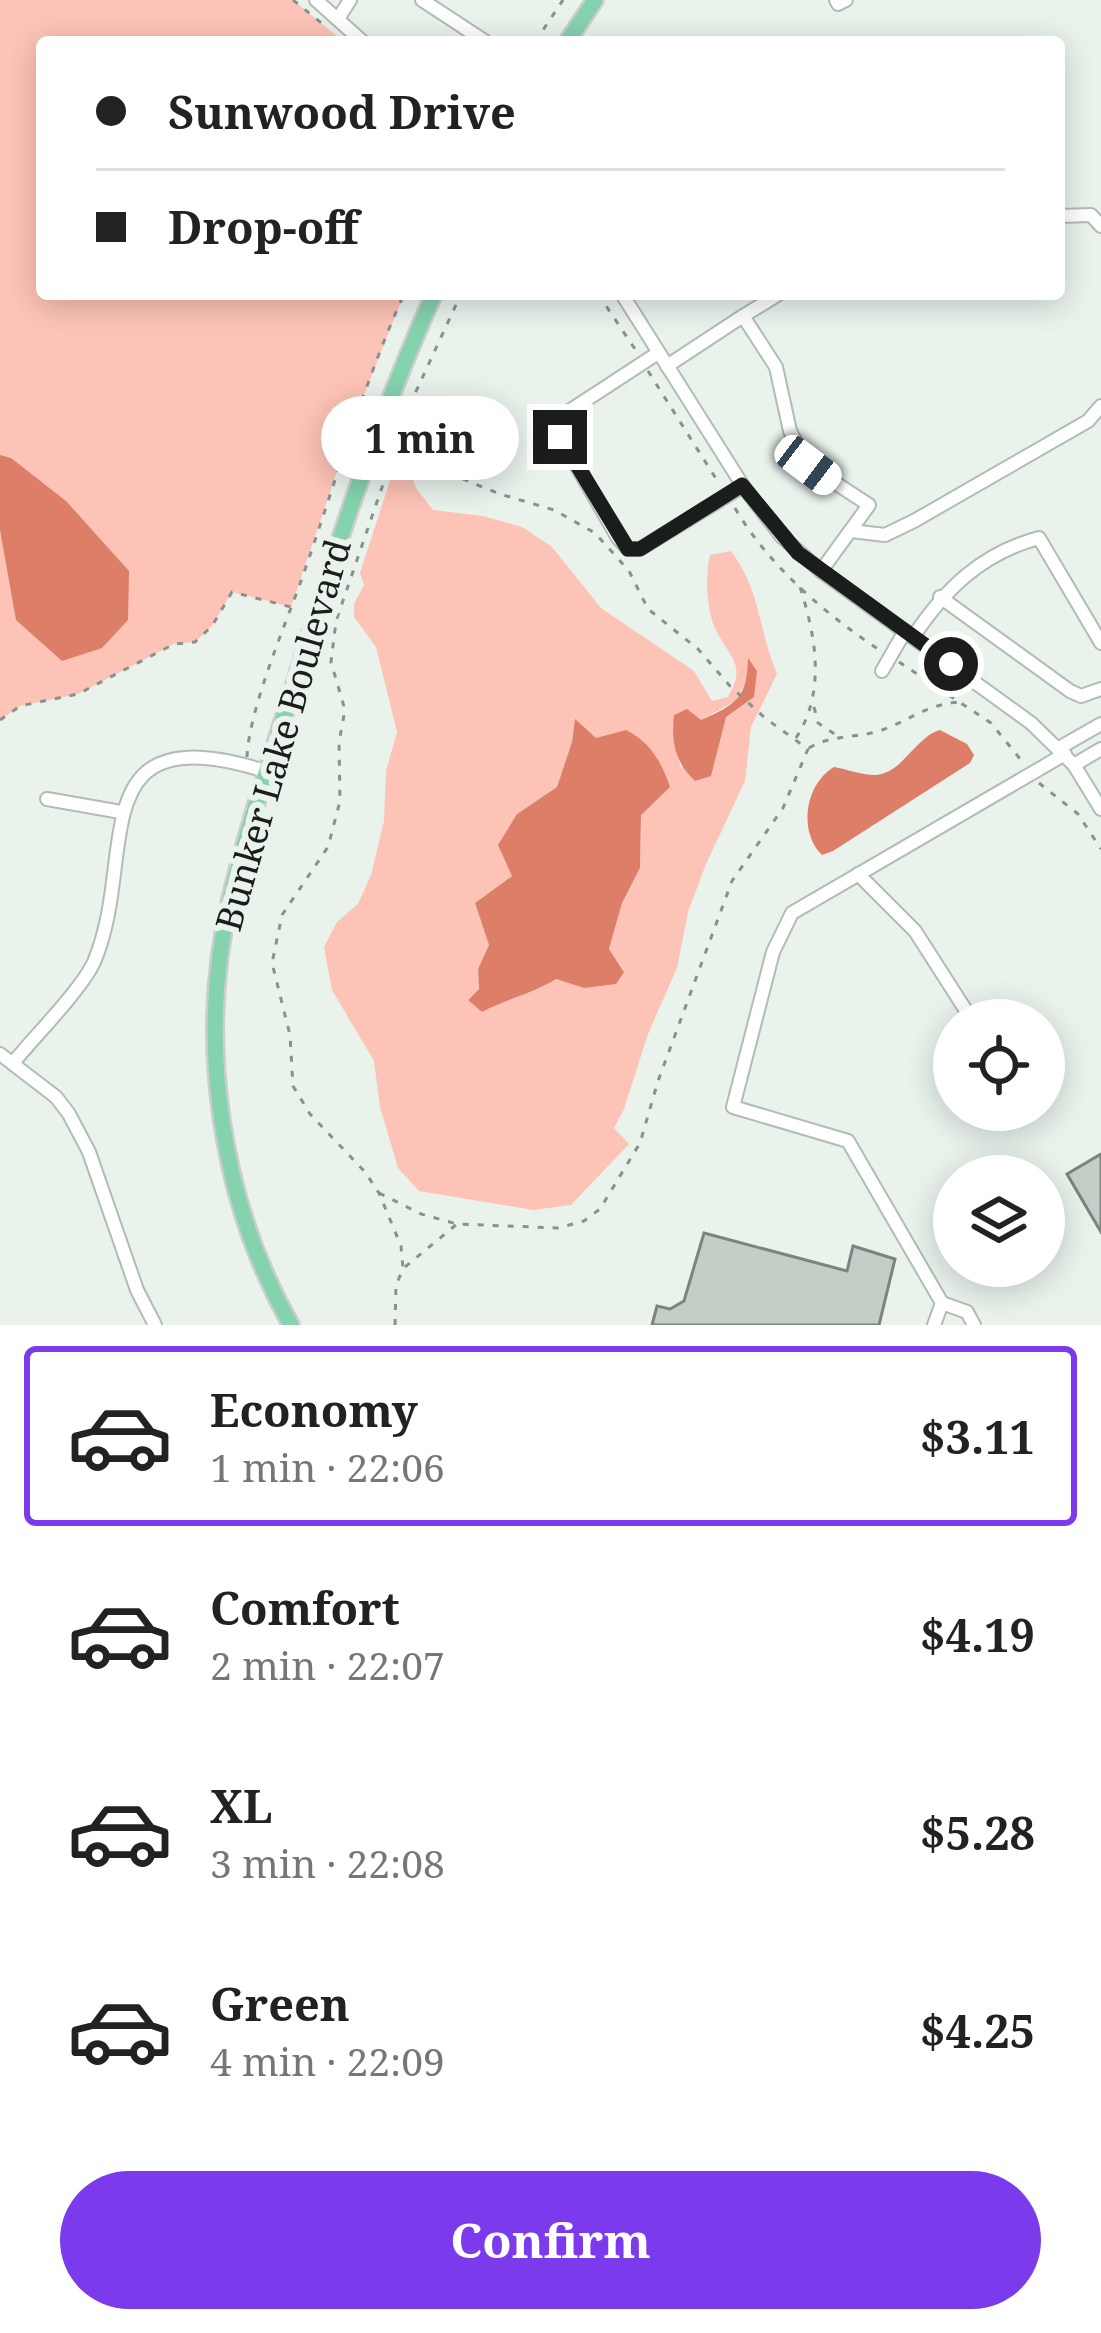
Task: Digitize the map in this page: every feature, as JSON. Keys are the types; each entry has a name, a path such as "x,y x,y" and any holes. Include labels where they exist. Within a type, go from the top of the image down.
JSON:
{"main road":[{"path":"571,36 595,0"},
{"name":"Bunker Lake Boulevard","path":"291,1325 265,1273 236,1186 218,1072 216,1008 222,947 230,902 268,772 376,431 431,300"}],"street":[{"path":"316,0 335,25 353,36"},
{"path":"335,25 350,0"},
{"path":"422,0 477,36"},
{"path":"836,0 838,4 846,0"},
{"path":"1065,216 1091,215 1101,226"},
{"path":"626,300 742,485 782,537 821,572 1066,756 1101,809"},
{"path":"667,367 768,300"},
{"path":"742,316 776,367 790,431 808,465 869,505 821,572"},
{"path":"658,352 556,418 560,437 618,538 628,549 640,549 742,485"},
{"path":"851,530 880,536 899,528 1088,421 1101,406"},
{"path":"882,671 940,597 1003,551 1040,538 1101,643"},
{"path":"940,597 1070,691 1081,696 1101,689"},
{"path":"974,1325 967,1312 942,1303 848,1141 734,1107 773,952 785,923 802,905 1066,756 1101,724"},
{"path":"1066,756 1101,749"},
{"path":"13,1063 92,966 103,933 121,812 136,784 170,761 208,755 268,772"},
{"path":"46,799 121,812"},
{"path":"858,874 914,932 958,999"},
{"path":"0,1054 56,1097 69,1114 89,1152 137,1290 154,1325"},
{"path":"934,1325 942,1303"}],"path":[{"path":"293,0 335,25"},
{"path":"540,36 563,0"},
{"path":"246,765 250,737 291,607 358,410 402,300"},
{"path":"395,1325 396,1286 403,1268 400,1246 379,1193 297,1095 290,1034 272,964 282,915 319,864 340,801 339,742 345,710 331,662 336,620 412,400 458,300"},
{"path":"393,451 554,510 595,532 628,572 648,609 698,650 765,718 808,749"},
{"path":"800,585 812,633 818,723 838,736"},
{"path":"0,720 20,706 78,694 174,644 195,642 212,626 232,592 291,607"},
{"path":"379,1193 421,1214 457,1224 559,1228 584,1221 605,1202 640,1143 732,881 783,808 808,749 838,736 873,733 918,710 960,701"},
{"path":"796,738 814,707"},
{"path":"1038,782 1078,814 1101,849"},
{"path":"403,1268 457,1224"}],"shaded area":[{"path":"0,0 293,0 337,36 36,36 36,300 402,300 358,410 291,607 232,592 212,626 195,642 174,644 78,694 20,706 0,720"},
{"path":"0,455 11,458 66,501 129,571 128,620 102,648 62,661 16,620 0,530"},
{"path":"396,462 407,462 416,488 433,510 522,527 552,547 601,608 694,671 712,701 728,697 736,670 711,616 710,555 731,551 754,596 777,674 751,727 745,781 706,864 688,912 677,968 614,1128 629,1144 571,1205 533,1210 419,1191 398,1168 380,1107 374,1061 332,990 324,947 337,922 358,904 371,875 384,821 386,771 397,732 376,647 354,617 354,604 364,585 360,573","holes":["747,678 754,697 726,717 681,768 677,753 701,720 737,700","575,720 596,738 626,730 641,815 640,868 622,903 609,949 624,971 584,988 556,979 482,1012 468,999 479,989 478,969 489,945 475,903 512,876 517,814 557,787"]},
{"path":"748,658 757,671 754,697 726,717 711,776 695,781 676,751 674,715 687,709 701,720 731,704 742,691"},
{"path":"575,719 596,738 626,730 642,740 654,753 670,787 641,815 640,868 622,903 609,949 624,972 616,984 584,988 556,979 482,1012 468,1000 479,989 478,969 489,945 475,903 512,876 498,845 517,814 557,787"},
{"path":"940,730 967,744 974,755 970,763 822,855 810,834 808,809 824,775 834,767 869,775 884,773"}],"building":[{"path":"1101,1154 1101,1232 1067,1174"},
{"path":"704,1233 847,1271 853,1246 895,1259 879,1325 652,1325 657,1306 670,1309 684,1301"}],"route":[{"path":"560,437 628,549 640,549 742,485 798,553 951,664"}]}
